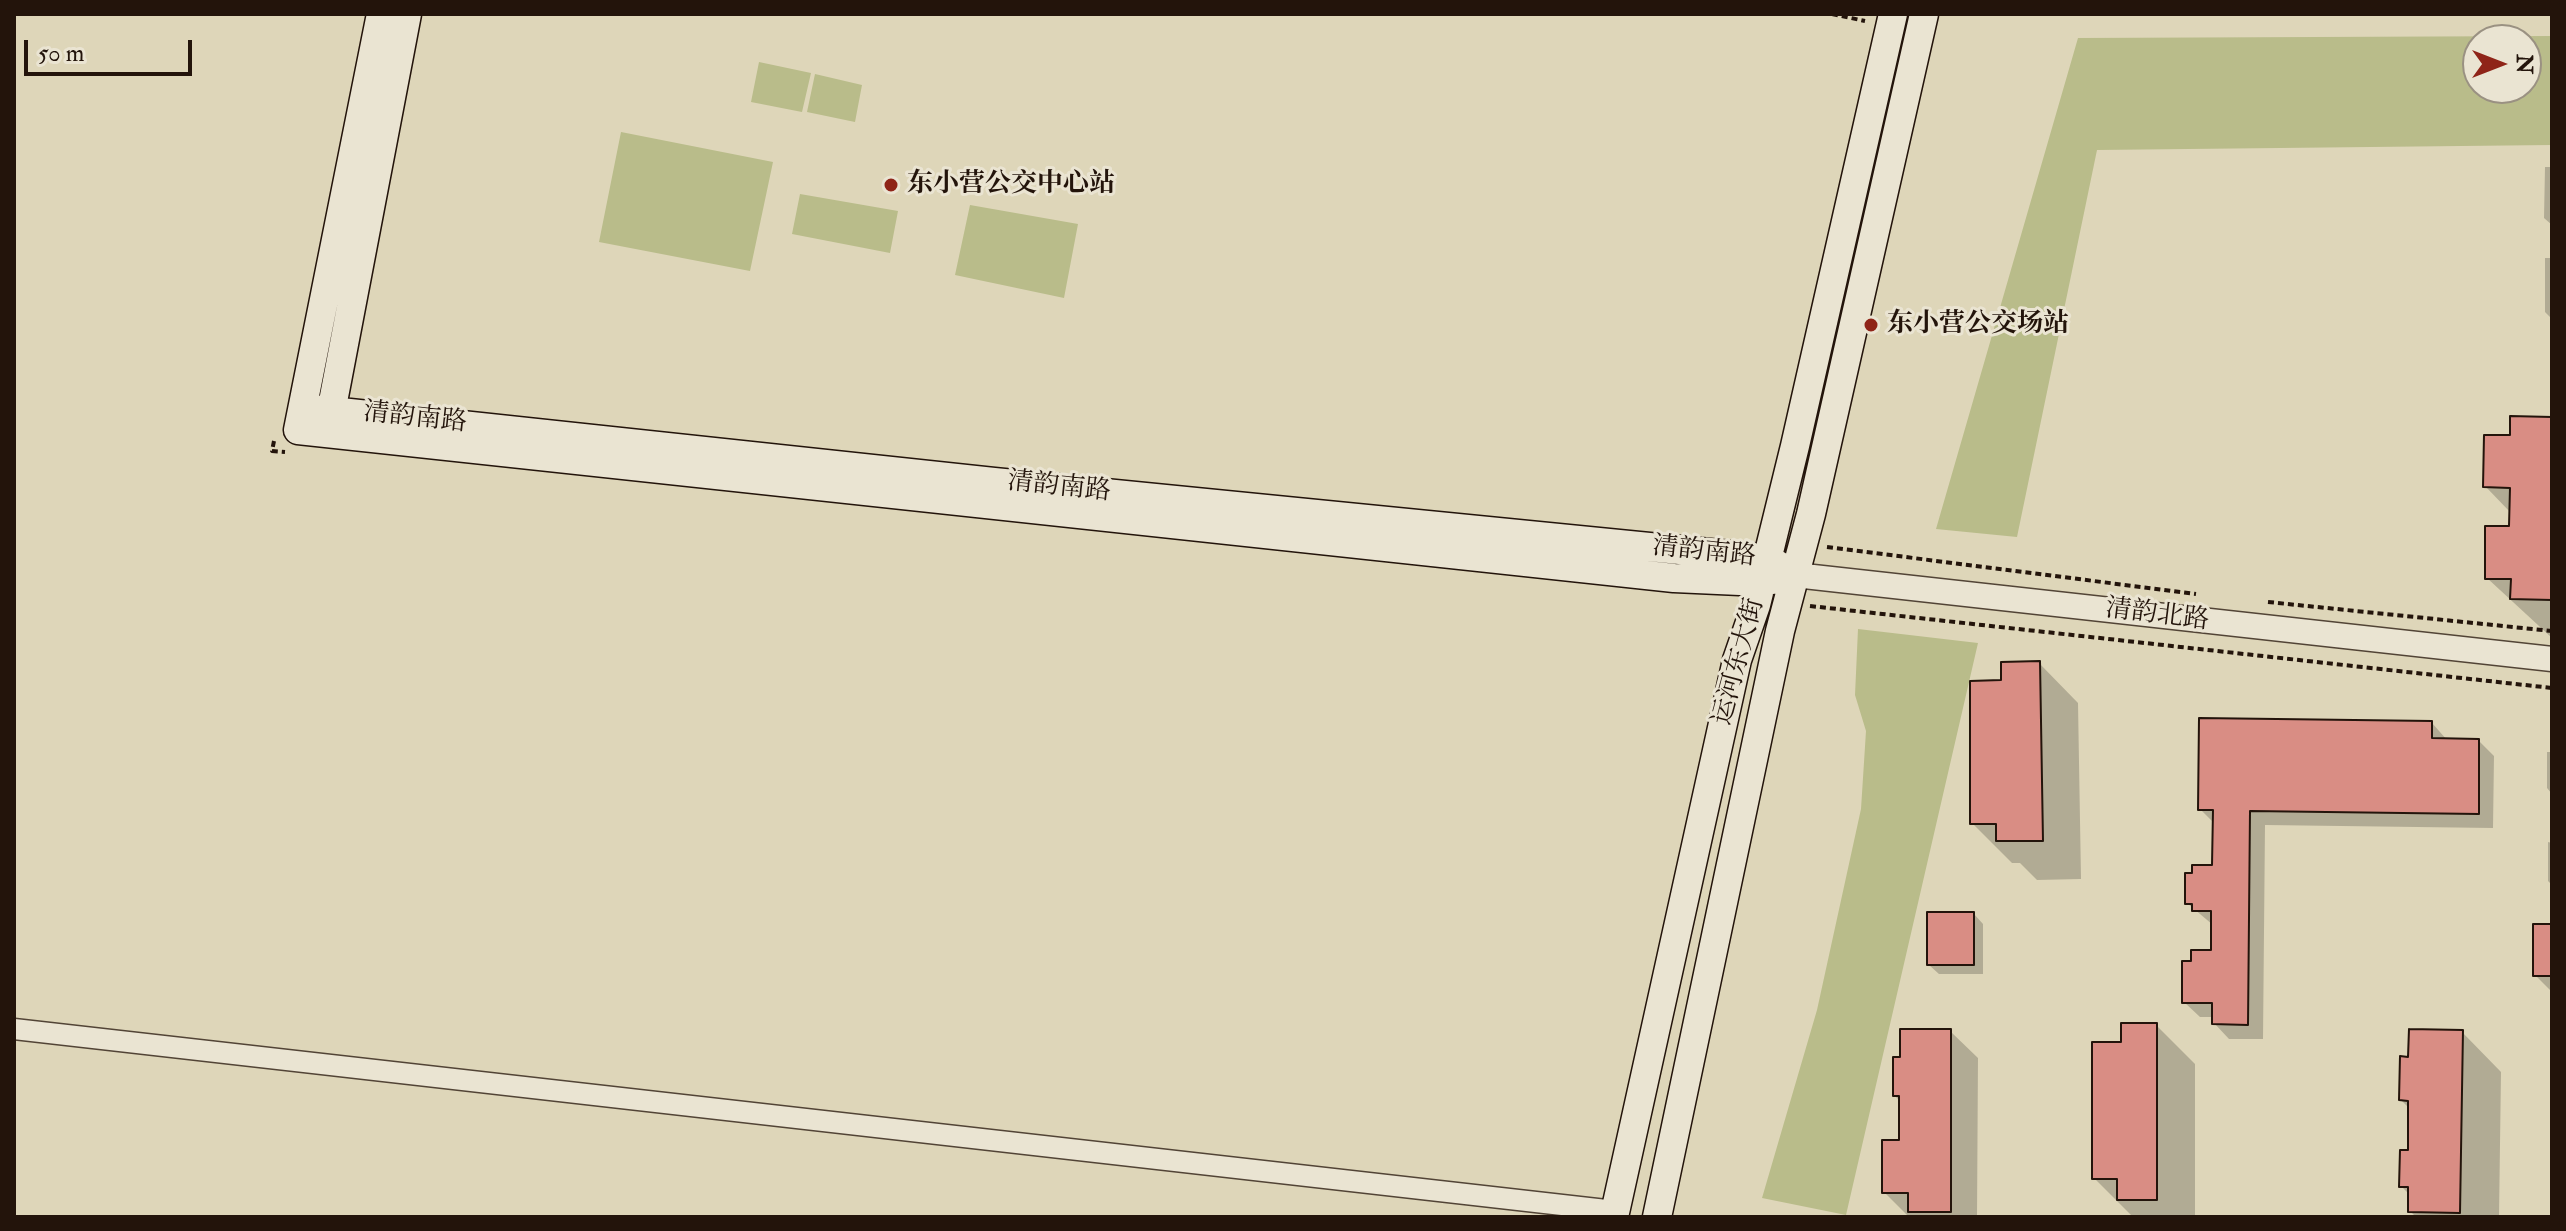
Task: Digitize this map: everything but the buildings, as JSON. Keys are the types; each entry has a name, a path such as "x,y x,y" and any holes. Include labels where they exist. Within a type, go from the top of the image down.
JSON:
{"main road":[{"name":"清韵南路","path":"381,14 298,430 329,422 1674,578 1765,570 1795,575"},
{"name":"清韵南路","path":"329,422 407,14"},
{"name":"运河东大街","path":"1614,1214 1737,660 1765,570 1893,14"},
{"name":"运河东大街","path":"1657,1217 1787,605 1924,14"}],"street":[{"name":"清韵北路","path":"1795,575 2552,659"},
{"path":"14,1029 1614,1214"}],"path":[{"name":"清韵北路","path":"1804,542 1858,552 2206,595"},
{"path":"2254,601 2552,631"},
{"name":"清韵北路","path":"1787,605 1829,606 2552,688"}],"green space":[{"path":"2462,36 2462,104 2542,104 2542,36 2552,36 2552,145 2097,150 2017,537 1936,529 2078,38"},
{"path":"759,62 811,73 802,112 751,102"},
{"path":"815,74 862,85 855,122 807,112"},
{"path":"621,132 773,162 750,271 599,242"},
{"path":"800,194 898,211 890,253 792,234"},
{"path":"970,205 1078,224 1064,298 955,275"},
{"path":"1858,629 1978,643 1846,1215 1762,1198 1817,1010 1861,809 1866,731 1855,695"}],"place":[{"name":"东小营公交中心站","path":"891,185"},
{"name":"东小营公交场站","path":"1871,325"}]}
